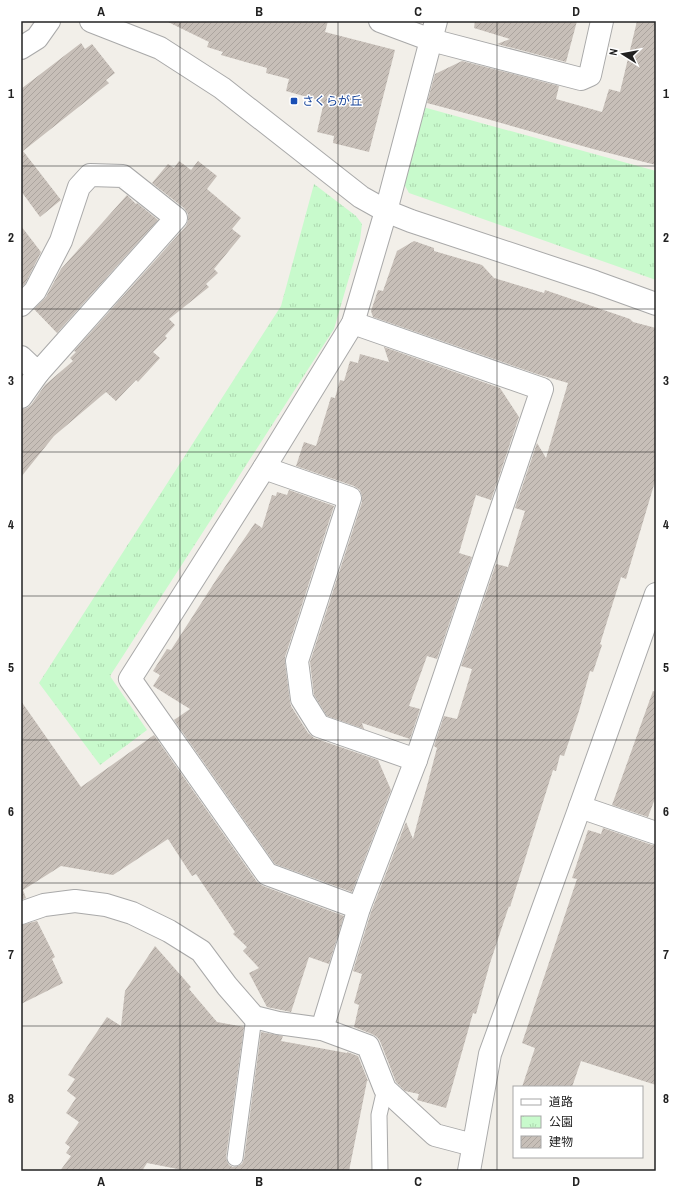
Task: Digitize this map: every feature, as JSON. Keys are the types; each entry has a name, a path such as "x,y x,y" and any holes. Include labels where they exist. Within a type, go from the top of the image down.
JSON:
{"street":[{"path":"21,48 37,38 49,21"},
{"path":"91,21 160,48 222,88 361,197 386,211 656,304"},
{"path":"380,21 433,31 581,78 590,75 602,21"},
{"path":"360,908 267,874 130,679 264,468 352,323 386,211 433,31"},
{"path":"21,305 34,291 61,241 79,187 90,175 123,176 176,218 38,374 21,397"},
{"path":"322,1029 360,908 416,760 542,389 352,323"},
{"path":"21,357 38,374"},
{"path":"264,468 350,498 297,661 302,699 320,726 416,760"},
{"path":"469,1171 490,1054 656,594"},
{"path":"580,808 656,833"},
{"path":"21,912 44,905 75,901 106,905 132,913 169,930 201,951 227,986 254,1017 278,1023 322,1029 368,1046 385,1089 435,1135 473,1145"}],"lane":[{"path":"235,1158 254,1017"},
{"path":"380,1171 379,1115 385,1089"}],"green space":[{"path":"423,107 656,171 656,280 409,193 403,182"},
{"path":"314,184 356,216 362,224 360,240 334,329 110,676 147,730 100,765 39,683 281,306"}],"building":[{"path":"166,21 328,21 325,32 395,50 369,152 333,143 334,136 317,132 323,106 320,105 321,101 286,91 289,79 266,73 267,68 221,55 223,52 207,47 209,42"},
{"path":"475,21 577,21 566,62 497,44 510,39 474,28"},
{"path":"637,21 656,21 656,165 427,103 435,74 462,61 559,86 556,99 602,112 609,89 620,92"},
{"path":"81,43 85,49 92,44 115,73 106,80 109,83 23,151 61,200 40,217 21,191 21,89"},
{"path":"179,161 191,170 198,161 217,176 207,189 241,218 232,229 241,236 214,269 218,273 206,284 209,287 169,319 175,325 165,336 167,338 153,352 160,358 138,382 136,380 116,401 106,392 54,436 21,477 21,409 27,408 31,405 45,385 73,361 70,358 76,352 74,351 186,226 188,214 184,208 152,183 168,164 174,168"},
{"path":"127,195 136,204 137,203 158,220 57,333 34,309 46,297 61,269"},
{"path":"21,226 41,252 25,284 21,287"},
{"path":"414,241 434,248 434,251 482,265 494,278 544,293 545,290 630,319 633,322 656,328 656,478 626,579 621,577 600,644 602,645 593,672 590,671 564,756 560,755 556,771 553,770 510,907 509,906 490,963 476,1014 473,1013 446,1108 417,1100 419,1094 405,1091 396,1082 380,1041 377,1037 354,1027 359,1005 354,1003 362,974 353,971 371,912 406,822 413,839 437,748 434,746 444,716 457,719 472,669 461,666 496,564 508,567 525,511 515,508 537,443 546,458 568,383 537,374 373,317 371,311 378,290 383,291 397,251"},
{"path":"384,347 500,388 519,417 491,500 476,495 459,553 472,557 437,659 427,656 409,706 420,709 410,739 362,723 364,729 327,716 314,695 310,662 362,502 362,496 360,490 354,486 296,466 304,442 316,446 331,397 335,398 340,380 344,381 350,361 358,363 360,354 389,362"},
{"path":"289,490 334,506 285,657 291,706 308,733 314,738 378,760 391,790 352,892 275,864 174,720 190,709 153,686 160,675 153,671 167,649 171,650 255,523 262,528 272,495 276,496 277,492 287,495"},
{"path":"653,691 656,692 656,796 648,817 612,805"},
{"path":"21,701 81,787 154,735 257,882 263,886 344,916 329,964 309,957 291,1012 267,1007 249,973 259,968 243,951 247,947 233,934 235,932 196,874 192,876 168,839 113,875 61,866 23,890 26,898 21,900"},
{"path":"603,828 652,845 656,845 656,1085 581,1061 572,1086 522,1086 535,1048 522,1043 577,879 572,878 588,830 601,834"},
{"path":"37,921 55,957 52,959 63,983 21,1004 21,925"},
{"path":"155,946 191,987 189,989 217,1022 244,1027 226,1157 229,1165 233,1167 238,1166 242,1164 244,1159 261,1032 283,1036 281,1041 347,1052 358,1056 368,1081 349,1171 188,1171 147,1163 142,1171 60,1171 71,1156 66,1153 70,1147 65,1143 79,1122 66,1113 76,1098 67,1091 75,1079 68,1075 107,1017 121,1026 125,991"}],"place":[{"name":"さくらが丘","path":"294,101"}]}
